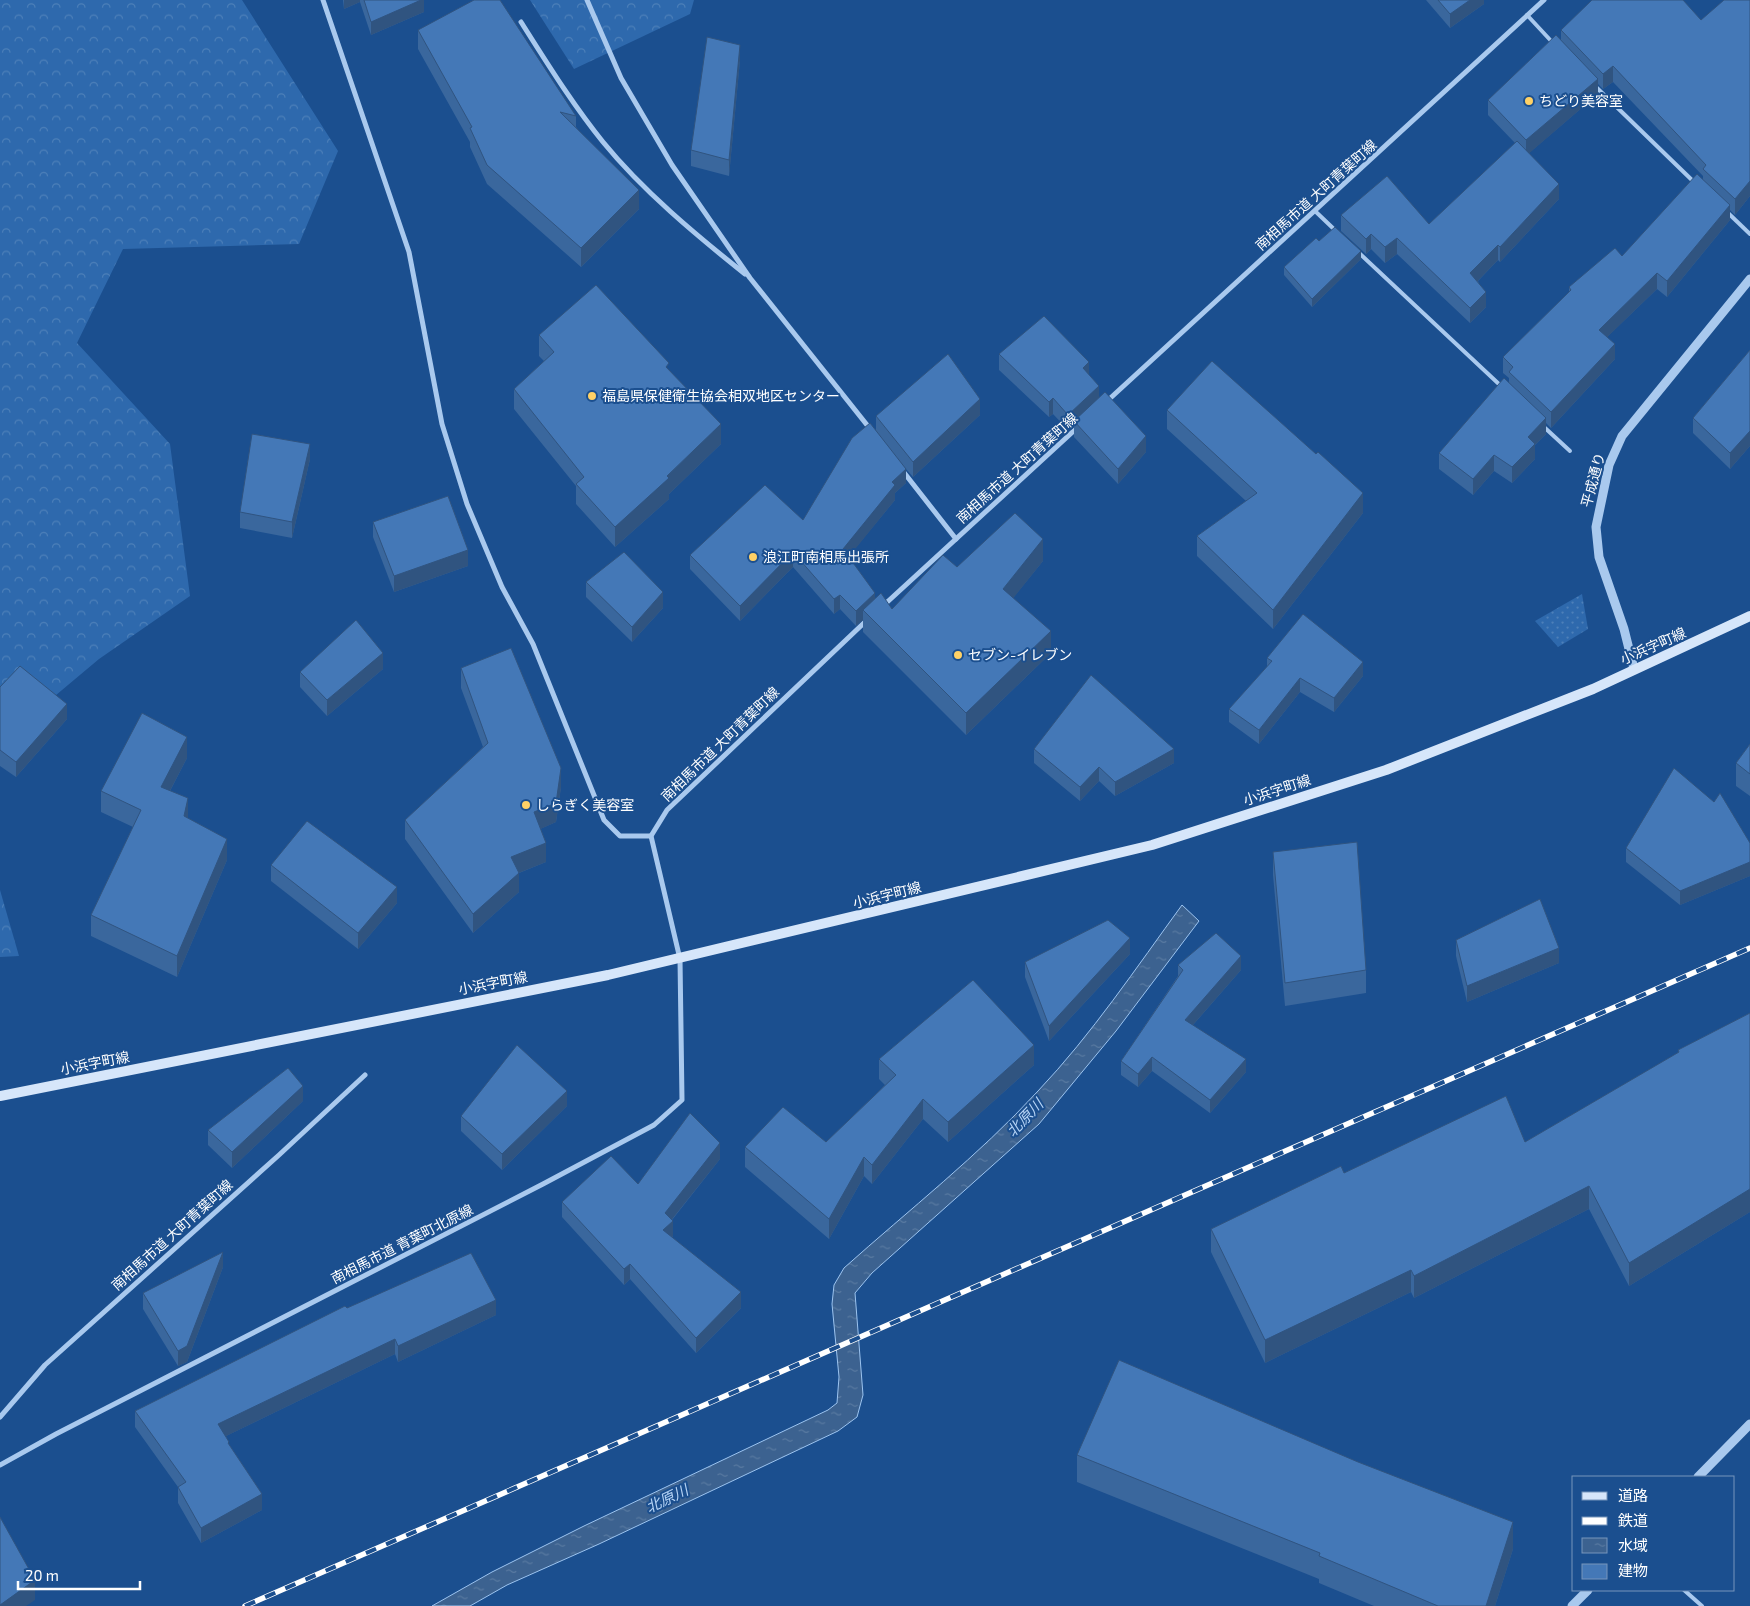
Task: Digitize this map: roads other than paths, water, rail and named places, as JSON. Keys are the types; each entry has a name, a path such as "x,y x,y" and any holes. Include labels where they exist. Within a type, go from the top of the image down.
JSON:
{"main road":[{"name":"小浜字町線","path":"0,1096 602,976 1152,844 1386,770 1592,688 1750,616"}],"street":[{"path":"323,0 409,252 442,424 467,504 502,588 533,644 604,820 620,836 651,836 680,958"},
{"path":"587,0 622,78 672,165 750,278 874,434"},
{"path":"1533,0 1538,5"},
{"name":"南相馬市道 大町青葉町線","path":"1102,405 1544,0"},
{"path":"521,22 554,74 604,142 695,234 750,278"},
{"name":"平成通り","path":"1634,670 1624,629 1599,557 1596,527 1609,465 1622,436 1750,279"},
{"name":"南相馬市道 大町青葉町線","path":"880,608 1080,425"},
{"path":"897,464 956,539"},
{"name":"南相馬市道 大町青葉町線","path":"651,836 667,810 873,615"},
{"name":"南相馬市道 青葉町北原線","path":"0,1465 64,1429 423,1247 654,1125 682,1100 680,958"},
{"name":"南相馬市道 大町青葉町線","path":"0,1417 45,1365 280,1155 365,1074"},
{"path":"1699,1476 1750,1424"},
{"path":"1572,1606 1587,1591"}],"lane":[{"path":"1527,15 1558,48"},
{"path":"1591,82 1701,188"},
{"path":"1721,206 1750,234"},
{"path":"1315,211 1344,239"},
{"path":"1352,246 1504,390"},
{"path":"1540,424 1570,451"},
{"path":"1685,1591 1702,1606"}],"water":[{"name":"北原川","path":"1182,905 1199,921 1116,1031 1039,1124 872,1273 855,1293 863,1395 857,1417 838,1431 599,1544 507,1585 470,1606 432,1606 492,1572 828,1410 837,1403 839,1377 832,1304 834,1285 844,1268 968,1160 1038,1091 1095,1024"}],"railway":[{"path":"245,1606 1750,948"}],"place":[{"name":"ちどり美容室","path":"1529,101"},
{"name":"福島県保健衛生協会相双地区センター","path":"592,396"},
{"name":"浪江町南相馬出張所","path":"753,557"},
{"name":"セブン-イレブン","path":"958,655"},
{"name":"しらぎく美容室","path":"526,805"}]}
